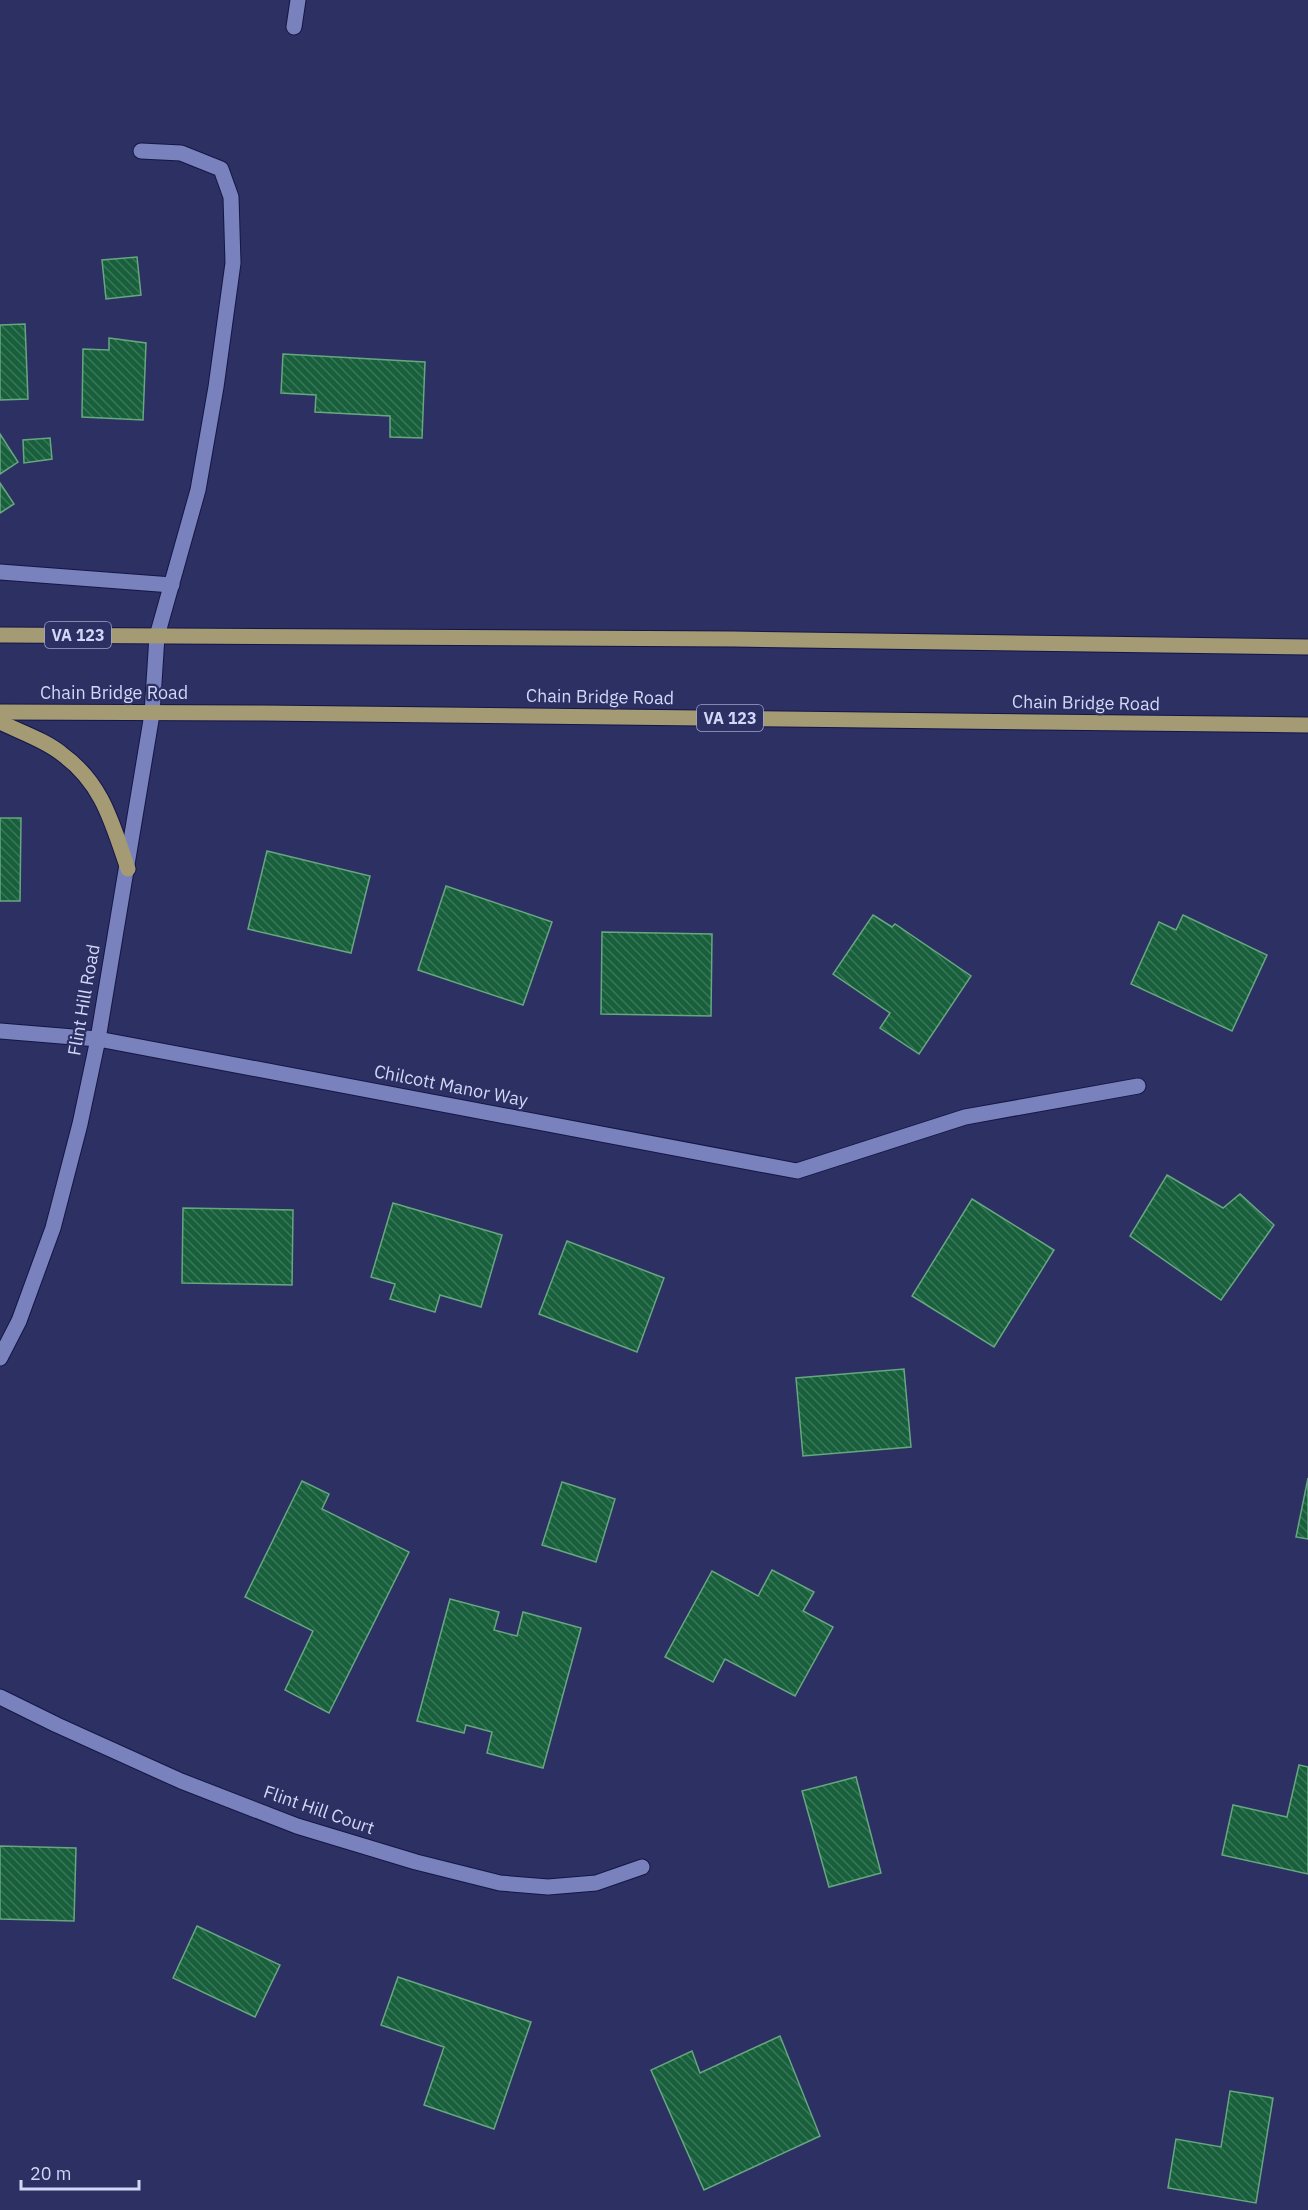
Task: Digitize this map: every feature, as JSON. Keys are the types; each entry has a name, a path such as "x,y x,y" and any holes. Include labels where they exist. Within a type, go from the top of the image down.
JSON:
{"main road":[{"name":"VA 123","path":"0,635 734,639 1308,647"},
{"name":"Chain Bridge Road","path":"0,712 1308,725"},
{"path":"0,722 61,752 82,771 104,801 128,869"}],"street":[{"path":"294,27 298,0"},
{"name":"Flint Hill Road","path":"0,1358 19,1321 53,1228 80,1124 98,1039 128,869 152,714 157,636 198,490 216,387 232,263 231,197 221,169 182,153 141,151"},
{"path":"0,572 172,585"},
{"name":"Chilcott Manor Way","path":"0,1031 98,1039 797,1171 965,1117 1138,1086"},
{"name":"Flint Hill Court","path":"0,1697 181,1781 297,1826 416,1862 500,1883 548,1887 596,1883 642,1867"}],"building":[{"path":"137,257 141,295 106,299 102,260"},
{"path":"25,324 28,399 0,400 0,325"},
{"path":"109,338 146,343 143,420 82,417 83,349 109,350"},
{"path":"283,354 425,362 422,438 390,437 390,416 315,412 316,395 281,393"},
{"path":"0,434 18,462 0,474"},
{"path":"50,438 52,459 24,463 23,440"},
{"path":"0,483 14,504 0,513"},
{"path":"0,818 21,818 20,901 0,901"},
{"path":"267,851 370,876 351,953 248,929"},
{"path":"446,886 552,922 523,1005 418,970"},
{"path":"873,915 892,927 895,924 971,976 919,1054 880,1028 890,1013 833,974"},
{"path":"1183,915 1267,955 1232,1031 1131,984 1159,922 1176,930"},
{"path":"602,932 712,934 711,1016 601,1014"},
{"path":"1167,1175 1223,1208 1240,1194 1274,1225 1221,1300 1130,1236"},
{"path":"972,1199 1054,1250 994,1347 912,1296"},
{"path":"393,1203 502,1235 481,1307 440,1295 435,1312 390,1299 395,1284 371,1277"},
{"path":"183,1208 293,1210 292,1285 182,1283"},
{"path":"567,1241 664,1278 637,1352 539,1314"},
{"path":"904,1369 911,1447 803,1456 796,1378"},
{"path":"1308,1478 1308,1539 1296,1537"},
{"path":"302,1481 329,1494 322,1509 409,1552 329,1713 285,1690 313,1631 245,1597"},
{"path":"562,1482 615,1499 596,1562 542,1545"},
{"path":"772,1570 814,1592 803,1611 833,1627 795,1696 725,1659 713,1682 665,1657 712,1571 758,1596"},
{"path":"450,1599 499,1612 494,1630 517,1636 523,1612 581,1628 543,1768 487,1753 492,1732 466,1725 464,1733 417,1721"},
{"path":"1299,1765 1308,1767 1308,1874 1222,1855 1233,1805 1287,1817"},
{"path":"856,1777 881,1873 829,1887 802,1791"},
{"path":"0,1846 76,1848 74,1921 0,1919"},
{"path":"197,1926 280,1965 255,2017 173,1978"},
{"path":"398,1977 531,2022 494,2129 424,2105 444,2047 381,2025"},
{"path":"780,2036 820,2136 704,2190 651,2070 692,2051 700,2073"},
{"path":"1230,2091 1273,2098 1256,2203 1168,2188 1176,2139 1221,2147"}]}
